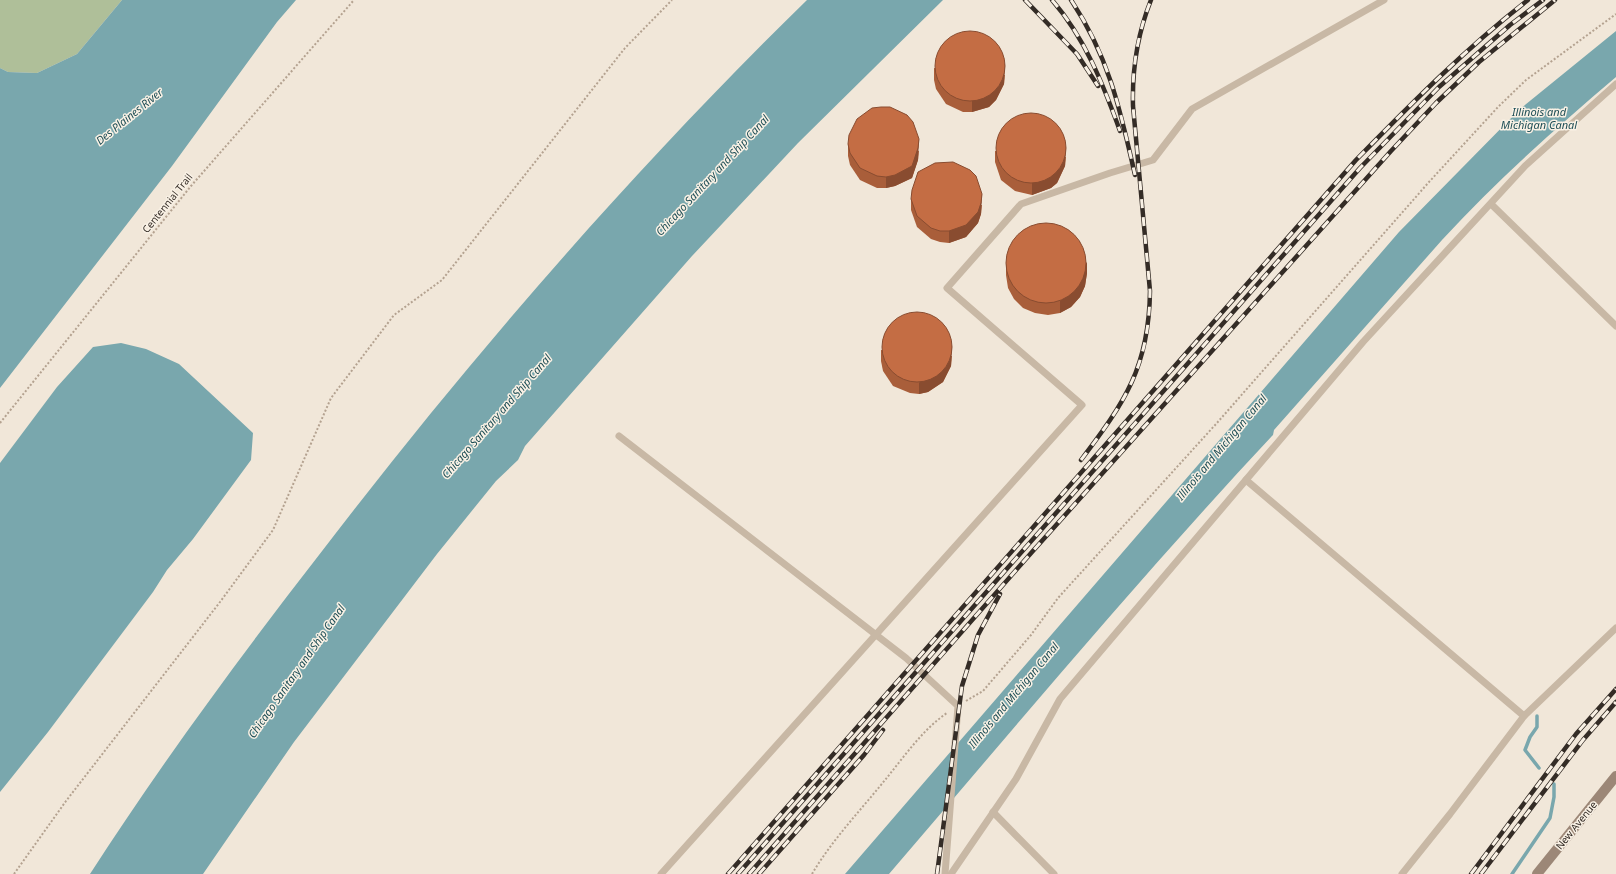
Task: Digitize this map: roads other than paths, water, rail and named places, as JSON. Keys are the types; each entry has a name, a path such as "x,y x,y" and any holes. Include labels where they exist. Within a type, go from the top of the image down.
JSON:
{"main road":[{"name":"New Avenue","path":"1537,874 1616,776"}],"lane":[{"path":"661,874 1082,405 947,288 1021,204 1110,173 1153,160 1192,109 1384,0"},
{"path":"951,874 1016,779 1060,699 1363,342 1525,166 1616,84"},
{"path":"1491,204 1616,326"},
{"path":"619,436 906,658 958,706 958,722 949,806 945,874"},
{"path":"1246,480 1524,716"},
{"path":"1402,874 1450,814 1524,716 1616,628"},
{"path":"993,812 1054,874"}],"water":[{"name":"Des Plaines River","path":"122,0 296,0 277,22 172,166 0,388 0,68 8,72 37,73 77,54"},
{"name":"Chicago Sanitary and Ship Canal","path":"807,0 943,0 798,143 692,256 525,446 518,460 496,481 437,554 294,742 203,874 90,874 144,792 230,672 319,555 434,410 553,268 678,132"},
{"name":"Illinois and Michigan Canal","path":"1616,31 1616,77 1527,156 1442,240 1274,430 1273,435 1127,597 889,874 845,874 1399,232 1520,109"},
{"path":"121,343 146,349 179,364 253,433 251,460 193,539 167,570 153,592 48,732 0,792 0,463 57,387 93,347"}],"waterway":[{"path":"1537,716 1537,727 1530,737 1525,750 1539,768"},
{"path":"1512,874 1550,818 1554,797 1554,784"}],"railway":[{"path":"1025,0 1077,54 1098,86"},
{"path":"1052,0 1064,15 1084,46 1100,79 1120,131"},
{"path":"1071,0 1095,42 1112,84 1135,175"},
{"path":"1081,460 1110,420 1132,382 1145,341 1149,318 1150,291 1133,106 1133,79 1136,52 1142,26 1151,0"},
{"path":"728,874 1356,160 1418,97 1483,37 1528,0"},
{"path":"738,874 1360,168 1439,87 1510,25 1543,0"},
{"path":"749,874 1032,552 1391,151 1436,103 1479,62 1555,0"},
{"path":"937,874 962,686 978,635 1000,594"},
{"path":"1471,874 1576,734 1616,689"},
{"path":"1481,874 1583,740 1616,702"},
{"path":"759,874 864,755 883,730"}]}
